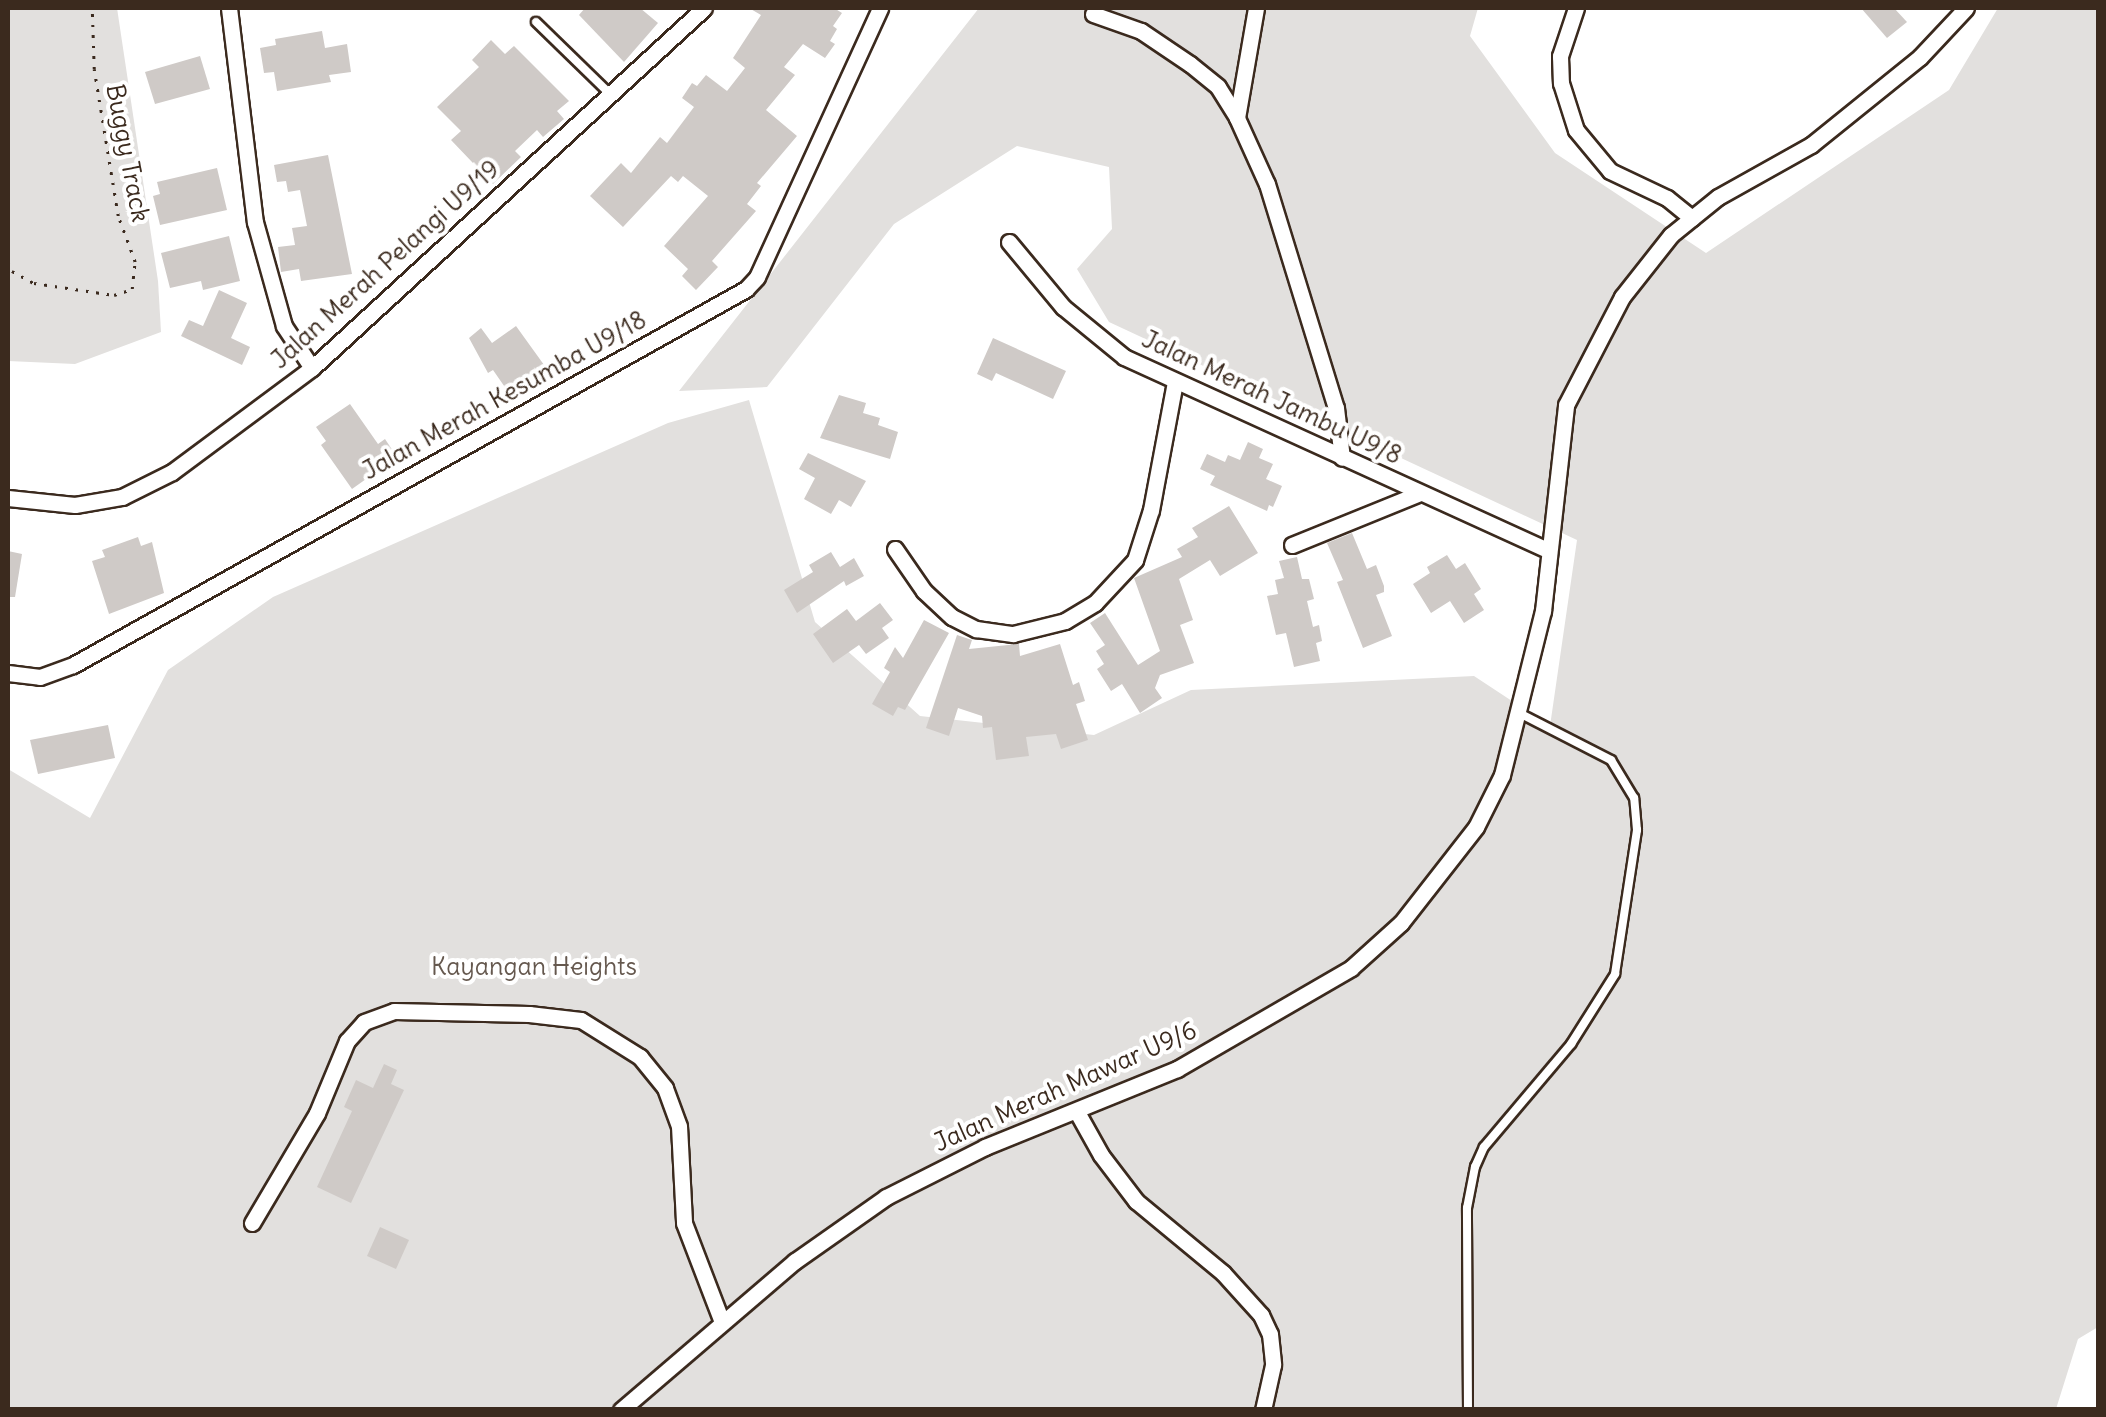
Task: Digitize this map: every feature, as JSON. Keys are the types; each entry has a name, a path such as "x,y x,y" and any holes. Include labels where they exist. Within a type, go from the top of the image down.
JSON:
{"street":[{"path":"229,8 255,222 284,326 312,368"},
{"name":"Jalan Merah Pelangi U9/19","path":"8,498 76,505 122,497 172,472 312,368 704,8"},
{"name":"Jalan Merah Kesumba U9/18","path":"8,672 40,676 74,665 746,289 757,277 880,8"},
{"path":"1237,118 1256,8"},
{"path":"1576,8 1560,56 1560,84 1576,130 1610,171 1667,198 1692,218"},
{"name":"Jalan Merah Mawar U9/6","path":"622,1410 795,1261 886,1197 985,1148 1176,1069 1351,968 1401,923 1476,827 1502,776 1543,611 1557,459 1574,387 1622,297 1672,235 1692,218 1718,197 1811,146 1920,57 1966,8"},
{"path":"1093,14 1141,30 1190,64 1218,87 1237,118 1268,184 1336,408 1342,458"},
{"name":"Jalan Merah Jambu U9/8","path":"1008,242 1092,333 1124,357 1548,550"},
{"path":"895,549 924,590 952,616 976,629 1013,634 1064,621 1095,603 1135,560 1151,510 1175,382"},
{"path":"1292,545 1420,493"},
{"path":"252,1224 298,1148 347,1041 364,1022 394,1010 528,1014 582,1020 640,1057 665,1088 678,1126 684,1223 722,1322"},
{"path":"1077,1112 1109,1168 1136,1201 1223,1273 1261,1314 1270,1334 1273,1365 1264,1410"}],"lane":[{"path":"536,22 610,92"},
{"path":"1468,1410 1467,1208 1475,1168 1484,1147 1571,1044 1614,974 1638,830 1634,798 1611,760 1520,713"}],"path":[{"name":"Buggy Track","path":"8,262 12,271 34,283 114,295 132,289 135,262 118,216 94,69 92,8"}],"green space":[{"path":"8,8 117,8 158,281 161,332 75,364 8,361"},
{"name":"Kayangan Heights","path":"979,8 1478,8 1470,36 1555,153 1706,253 1949,90 1998,8 2098,8 2098,1327 2078,1339 2056,1409 8,1409 8,769 90,818 168,670 273,597 668,423 749,400 815,622 920,716 1094,735 1191,690 1474,676 1550,726 1577,540 1109,322 1077,269 1112,229 1109,167 1017,146 894,224 767,387 679,391"}],"building":[{"path":"585,8 640,8 658,23 624,62 579,15"},
{"path":"749,8 834,8 842,13 833,26 837,29 830,41 835,44 825,58 803,44 784,67 795,75 766,110 797,136 757,183 761,186 747,204 756,211 712,261 718,267 696,290 682,276 688,269 664,246 708,196 683,176 678,182 671,176 623,227 590,196 621,163 631,173 660,137 667,143 694,107 682,98 692,83 697,86 706,75 727,91 745,68 733,58 761,15"},
{"path":"1861,8 1894,8 1907,22 1887,38"},
{"path":"322,31 325,48 347,44 351,72 329,75 331,82 277,91 274,72 264,73 260,48 276,45 275,39"},
{"path":"491,40 505,54 514,46 569,101 557,111 564,119 543,137 537,130 515,151 521,157 493,184 451,140 461,131 437,107 479,67 472,60"},
{"path":"200,56 210,89 155,104 145,72"},
{"path":"328,155 352,274 301,281 299,269 281,272 278,247 295,245 292,228 307,226 300,190 288,192 286,181 277,182 274,165"},
{"path":"217,168 227,210 160,225 153,196 160,194 157,182"},
{"path":"229,236 240,281 203,290 201,281 170,288 161,253"},
{"path":"219,290 247,303 231,338 250,347 242,365 181,336 189,320 203,326"},
{"path":"516,326 552,376 535,388 530,382 511,396 493,370 488,373 469,338 481,328 492,343"},
{"path":"993,338 1066,371 1053,399 996,373 992,381 977,374"},
{"path":"839,395 866,403 863,413 880,418 878,425 898,432 890,459 820,438"},
{"path":"350,404 378,444 385,439 397,457 352,489 321,445 326,441 316,427"},
{"path":"1248,442 1263,449 1259,458 1273,464 1266,479 1282,486 1273,507 1269,505 1267,511 1210,485 1215,476 1200,469 1207,454 1225,462 1228,455 1240,460"},
{"path":"808,453 866,481 851,507 839,500 831,514 804,499 815,478 799,469"},
{"path":"1229,506 1258,553 1220,576 1210,560 1179,579 1193,620 1180,625 1194,663 1160,675 1155,688 1162,698 1140,713 1122,684 1111,691 1097,669 1104,664 1096,651 1105,645 1090,623 1105,613 1138,665 1160,651 1134,578 1182,557 1177,549 1198,537 1192,528"},
{"path":"1352,533 1367,569 1376,565 1384,592 1376,595 1392,636 1363,648 1337,582 1343,580 1327,543"},
{"path":"138,537 141,546 152,542 164,593 109,614 92,561 105,557 102,550"},
{"path":"8,551 22,554 15,597 8,597"},
{"path":"831,552 840,567 854,558 864,576 846,586 844,581 797,613 784,590 813,572 809,565"},
{"path":"1447,555 1456,569 1465,563 1481,589 1474,594 1484,610 1464,623 1450,601 1431,613 1413,584 1430,573 1427,567"},
{"path":"1297,557 1302,579 1309,579 1314,599 1307,601 1313,627 1319,625 1322,641 1316,643 1320,661 1294,667 1286,633 1276,635 1267,596 1278,594 1275,580 1284,578 1279,561"},
{"path":"880,603 893,620 882,628 889,638 866,654 859,645 833,663 813,634 847,609 856,621"},
{"path":"924,620 949,633 905,710 898,707 893,716 872,704 890,672 884,668 895,647 903,658"},
{"path":"957,635 972,640 969,649 1019,644 1020,656 1060,644 1073,685 1079,682 1085,701 1076,704 1088,740 1061,749 1056,734 1026,737 1029,756 996,760 992,727 983,728 982,716 958,708 949,736 926,728"},
{"path":"108,725 115,758 38,774 30,740"},
{"path":"384,1064 397,1070 391,1084 404,1090 351,1203 317,1187 352,1111 344,1107 356,1080 373,1088"},
{"path":"380,1227 409,1240 396,1269 367,1256"}]}
